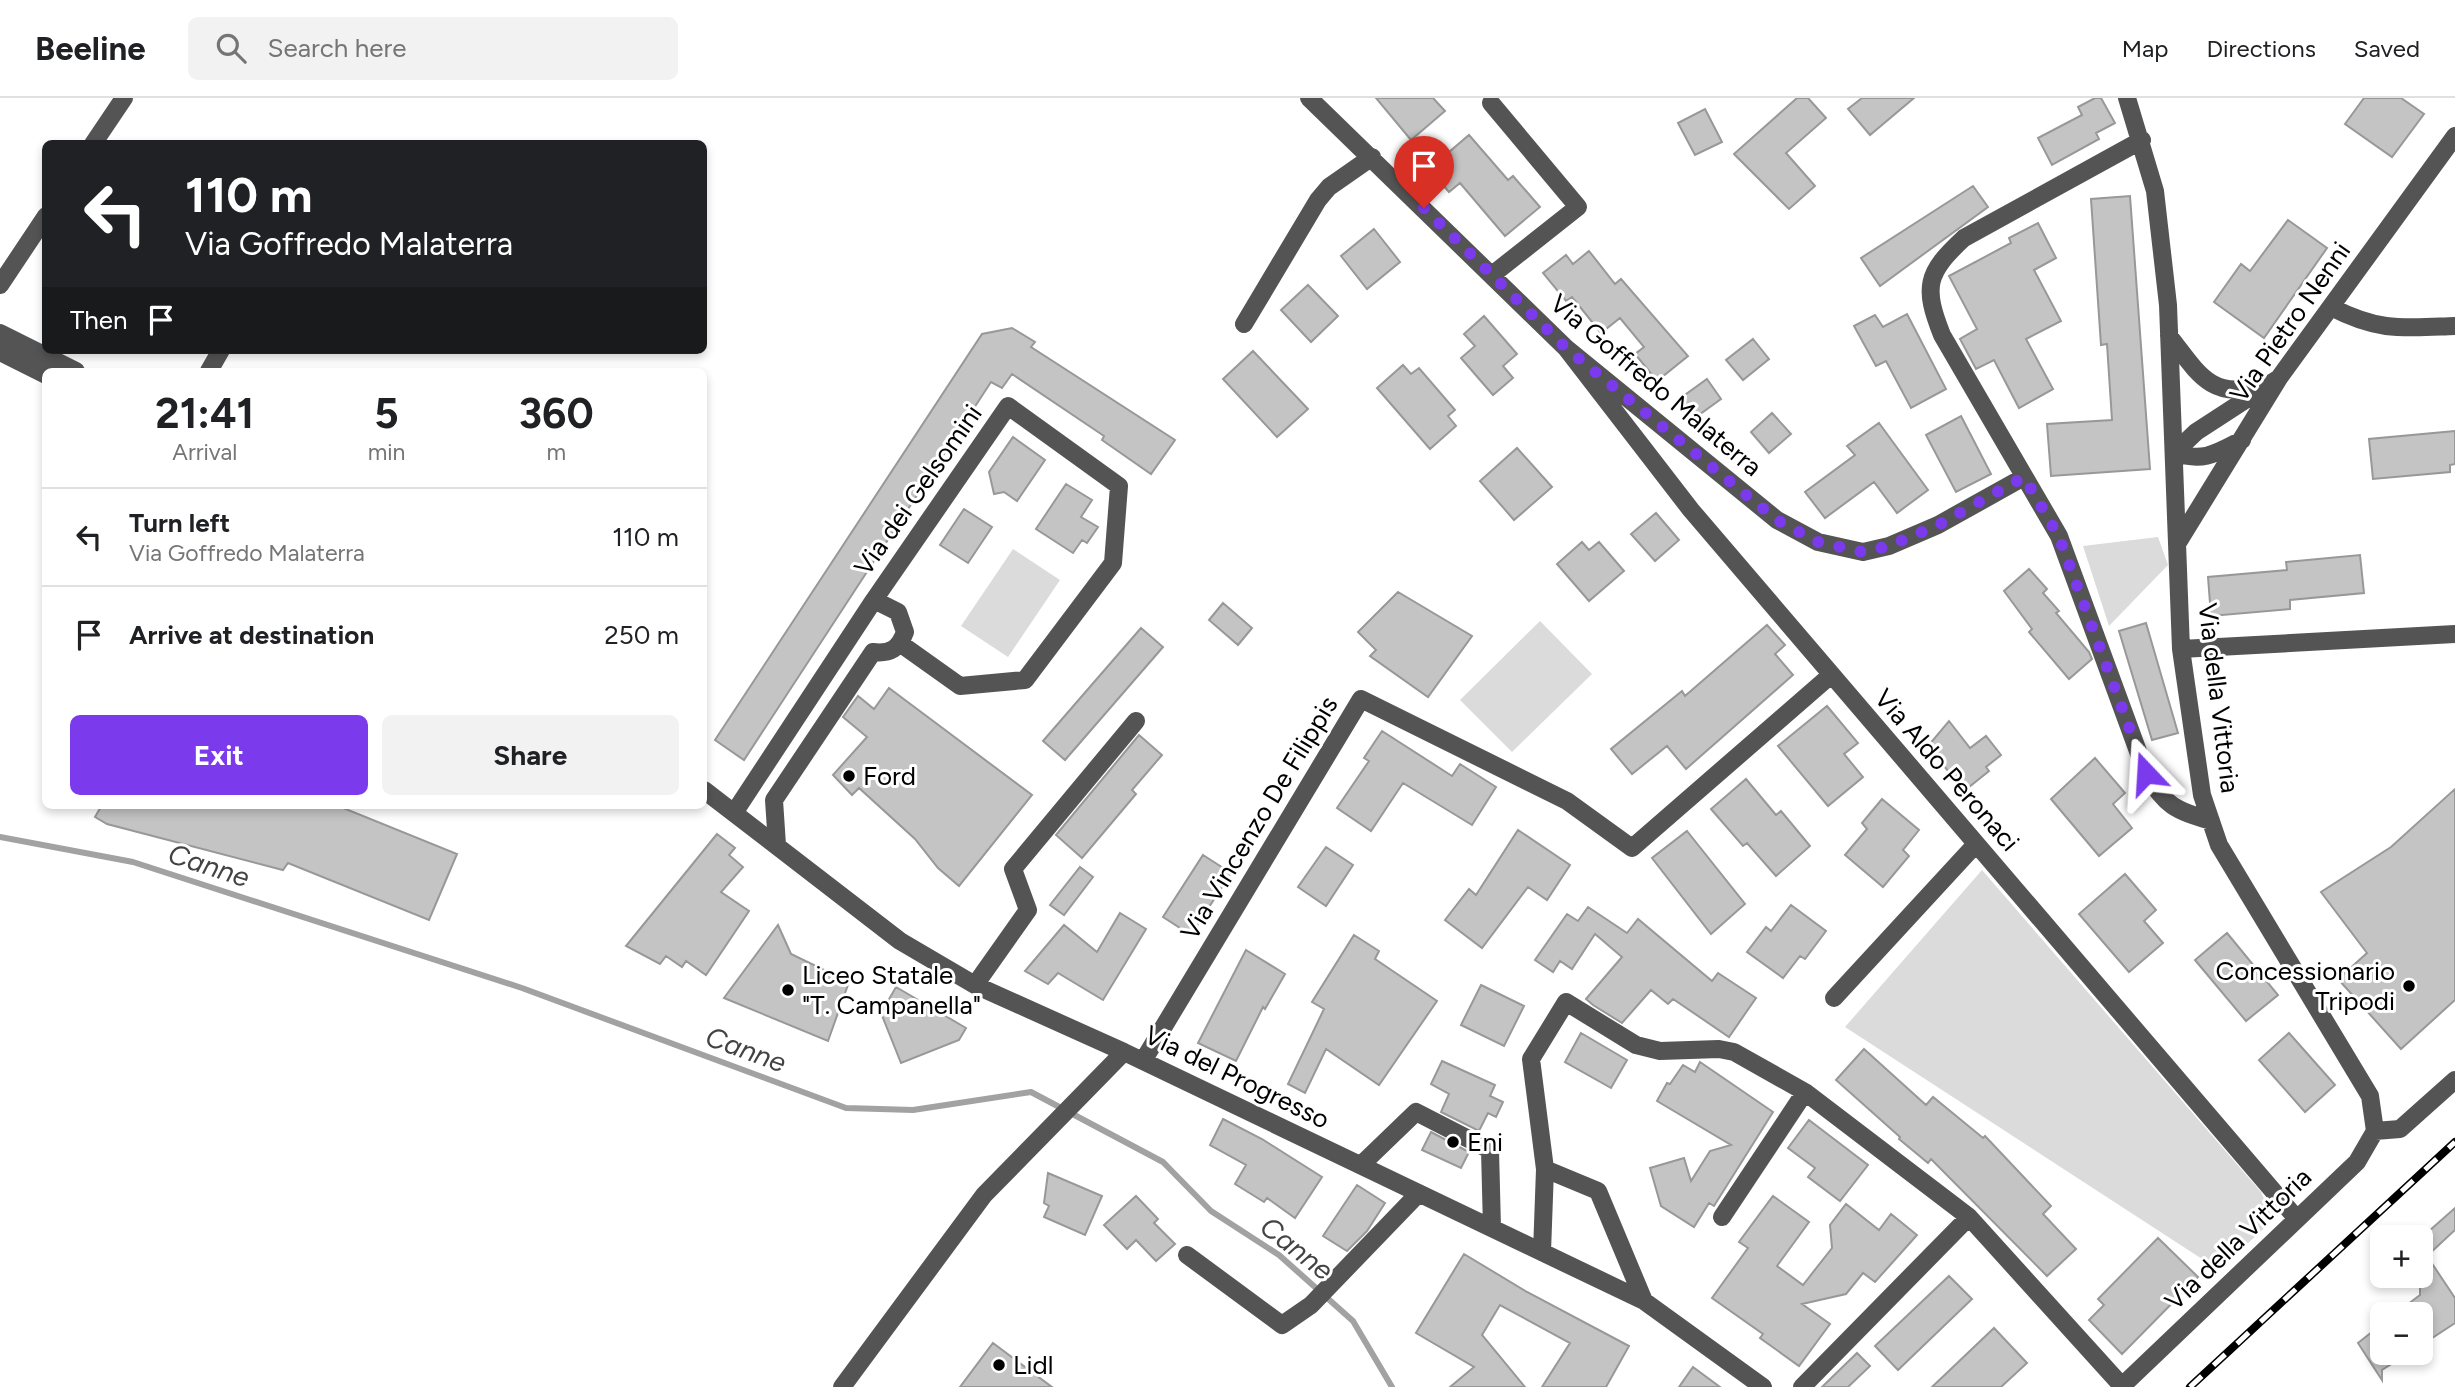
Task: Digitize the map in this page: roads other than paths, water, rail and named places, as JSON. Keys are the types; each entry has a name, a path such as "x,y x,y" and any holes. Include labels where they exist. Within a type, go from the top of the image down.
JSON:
{"street":[{"path":"96,140 124,98"},
{"name":"Via Goffredo Malaterra","path":"1309,98 1566,348 1777,520 1818,542 1838,549 1863,552 1889,546 1938,525 2024,477"},
{"name":"Via della Vittoria","path":"2122,1387 2357,1163 2375,1131 2370,1096 2220,845 2202,795 2181,649 2169,336 2155,191 2142,140 2127,98"},
{"path":"1491,103 1578,207 1492,275"},
{"name":"Via Pietro Nenni","path":"2177,544 2279,378 2455,136"},
{"path":"2142,140 1964,238 1941,259 1930,279 1930,304 1942,335 2059,537 2146,773 2161,798 2183,813 2211,821"},
{"path":"1244,324 1318,200 1329,187 1372,157"},
{"path":"0,285 42,222"},
{"path":"2331,307 2358,321 2386,328 2455,326"},
{"path":"0,333 70,368"},
{"path":"2169,336 2200,376 2219,389 2242,391 2279,378"},
{"name":"Via Aldo Peronaci","path":"1566,348 1691,510 2297,1219"},
{"path":"0,352 42,373"},
{"path":"2174,453 2196,432 2279,378"},
{"name":"Via dei Gelsomini","path":"739,806 874,600 1008,406 1119,486 1113,563 1025,680 960,686 901,644 905,632 898,612 874,600"},
{"path":"2174,453 2195,459 2217,453 2242,440"},
{"path":"2181,649 2455,634"},
{"path":"777,845 775,800 873,652 892,651 901,644"},
{"name":"Via Vincenzo De Filippis","path":"1143,1061 1362,699 1567,801 1632,848 1831,675"},
{"path":"975,985 1028,910 1013,869 1136,721"},
{"name":"Via del Progresso","path":"707,791 739,806 777,845 900,941 975,985 1124,1052 1644,1301 1763,1387"},
{"path":"739,806 775,800"},
{"path":"1833,998 1976,844"},
{"path":"1542,1252 1545,1169 1531,1059 1566,1002 1636,1045 1660,1051 1719,1049 1734,1052 1805,1092 1969,1217 2122,1387"},
{"path":"842,1387 984,1195 1124,1052"},
{"path":"2375,1131 2400,1129 2455,1080"},
{"path":"1722,1217 1805,1092"},
{"path":"1360,1165 1416,1112 1490,1150 1492,1228"},
{"path":"1545,1169 1598,1191 1644,1301"},
{"path":"1187,1255 1282,1325 1311,1305 1419,1193"},
{"path":"1802,1387 1969,1217"}],"waterway":[{"name":"Canne","path":"0,837 133,862 522,988 846,1108 913,1110 1031,1092 1163,1162 1211,1211 1279,1255 1353,1321 1392,1387"}],"railway":[{"path":"2190,1387 2455,1142"}],"place":[{"name":"Ford","path":"849,776"},
{"name":"Concessionario Tripodi","path":"2409,986"},
{"name":"Liceo Statale \"T. Campanella\"","path":"788,990"},
{"name":"Eni","path":"1453,1142"},
{"name":"Lidl","path":"999,1365"}]}
